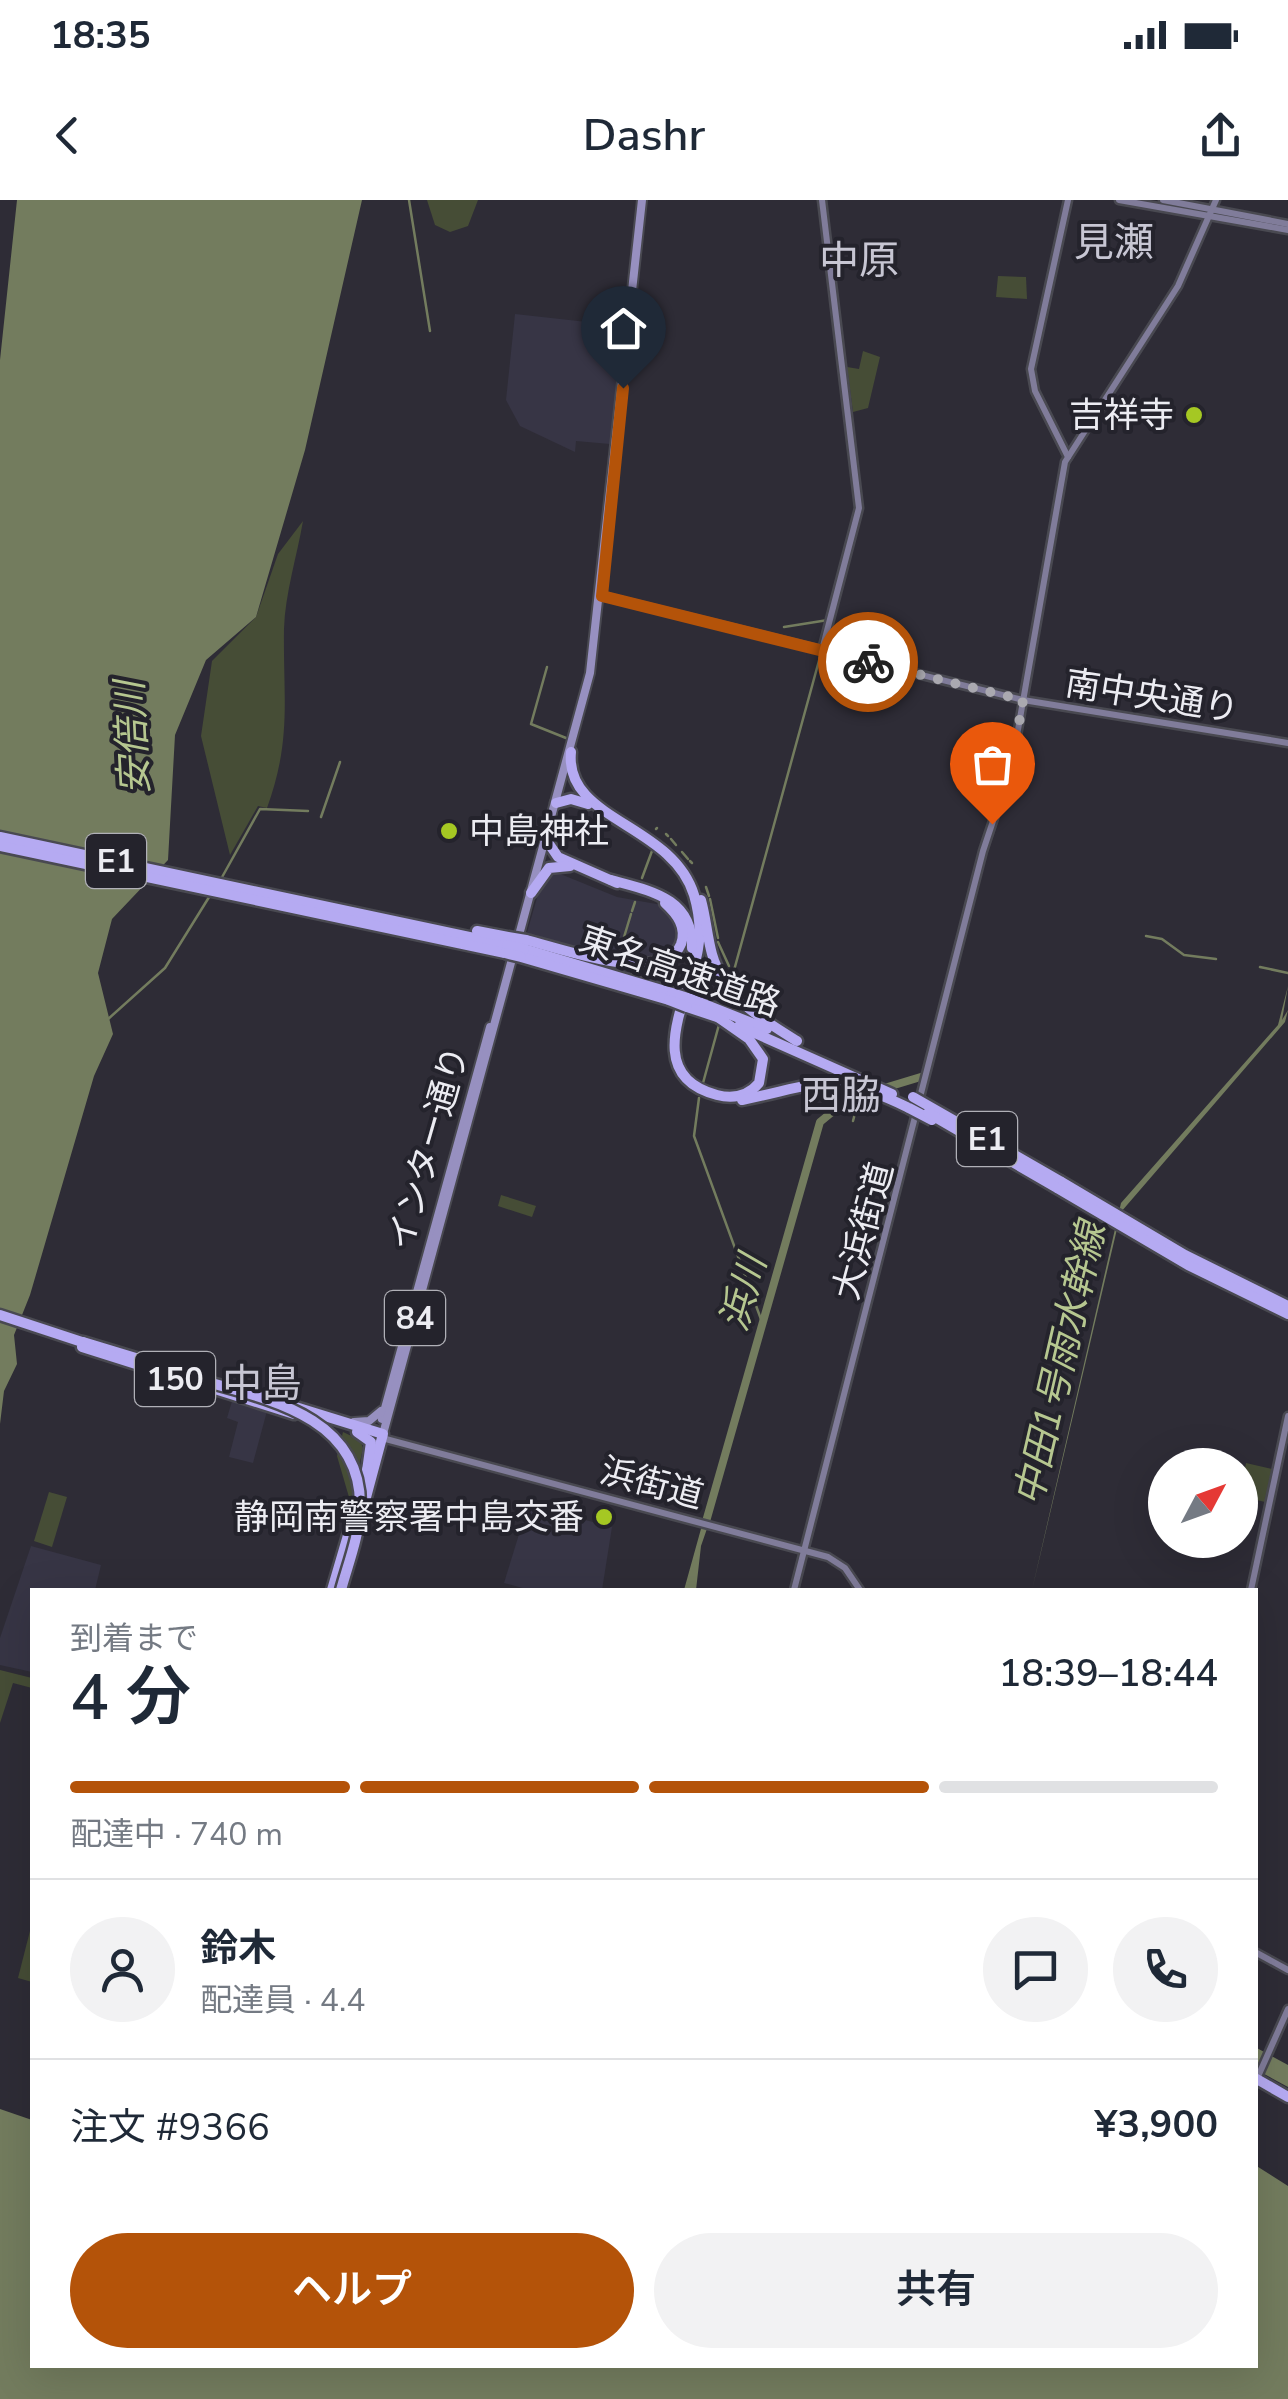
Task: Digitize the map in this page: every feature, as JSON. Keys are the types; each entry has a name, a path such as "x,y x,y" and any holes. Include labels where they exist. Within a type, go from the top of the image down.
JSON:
{"highway":[{"path":"571,752 570,769 579,792 606,812"},
{"path":"556,804 571,798 664,843 691,875 712,956 729,988 753,1013 797,1042"},
{"path":"623,821 662,846 686,877 696,902 698,953 673,1034 678,1062 703,1089 722,1096 742,1095 759,1083 763,1059 749,1039 722,1016"},
{"name":"東名高速道路","path":"0,836 268,897"},
{"path":"515,947 637,965 666,961 682,940 678,917 662,901 558,857 545,838"},
{"name":"東名高速道路","path":"0,846 449,932"},
{"path":"531,893 549,868 581,868"},
{"path":"611,880 665,896 688,921 692,952 669,1037 676,1066 690,1084 714,1098 734,1101 804,1082 886,1089"},
{"name":"東名高速道路","path":"326,909 392,918 515,947 671,996 797,1042 1288,1314"},
{"name":"東名高速道路","path":"722,1016 886,1089"},
{"name":"東名高速道路","path":"911,1103 1058,1185"},
{"name":"東名高速道路","path":"1220,1278 1288,1306"},
{"name":"150","path":"0,1318 302,1418 337,1448 352,1477 356,1505 338,1588"},
{"name":"150","path":"82,1344 380,1435"},
{"name":"150","path":"82,1344 355,1432 380,1435"},
{"path":"338,1588 371,1442 355,1432"},
{"path":"366,1472 380,1435"},
{"path":"339,1588 380,1435"},
{"path":"1258,2080 1288,2100"}],"main road":[{"name":"インター通り","path":"380,1435 584,708 602,596 642,200"},
{"name":"インター通り","path":"380,1435 386,1402 503,995"},
{"path":"316,1414 365,1423 376,1417 386,1402"}],"street":[{"path":"822,200 860,508 822,650"},
{"path":"1068,200 1031,369 1033,386 1068,458"},
{"path":"1119,200 1211,212"},
{"path":"1162,200 1288,227"},
{"path":"1068,458 1178,286 1216,200"},
{"name":"大浜街道","path":"795,1588 983,851 1012,764 1068,458"},
{"name":"南中央通り","path":"602,596 1022,705 1288,744"},
{"path":"1251,1588 1288,1416"},
{"name":"浜街道","path":"380,1435 804,1551 841,1564 859,1588"},
{"path":"1258,1954 1288,1970"},
{"path":"1258,2077 1288,2009"}],"shaded area":[{"path":"427,200 478,200 468,226 450,232 435,225"},
{"path":"998,276 1026,277 1027,299 996,297"},
{"path":"515,314 623,326 610,444 576,441 575,452 520,426 506,400"},
{"path":"863,351 880,357 868,408 853,412 847,367 859,369"},
{"path":"303,521 285,616 280,761 267,808 258,806 230,855 201,736 212,661 256,617 278,554"},
{"path":"553,871 617,897 662,905 673,915 679,931 675,944 663,957 632,959 526,936 541,884"},
{"path":"501,1195 536,1206 532,1217 498,1206"},
{"path":"232,1401 267,1411 253,1463 229,1457 238,1422 227,1418"},
{"path":"343,1432 360,1440 363,1448 351,1504 337,1456"},
{"path":"1258,1466 1272,1469 1265,1502 1258,1500"},
{"path":"49,1492 67,1497 52,1547 34,1541"},
{"path":"528,1505 612,1527 602,1588 523,1588 504,1583"},
{"path":"31,1546 101,1565 95,1588 30,1588 30,1672 0,1665 0,1638"},
{"path":"0,1670 30,1678 30,1687 13,1683 0,1723"},
{"path":"30,1931 30,1981 18,1978"}],"water":[{"name":"安倍川","path":"17,200 362,200 305,450 256,617 206,660 175,735 168,860 112,919 98,973 113,1034 94,1076 30,1295 14,1335 17,1364 4,1391 0,1424 0,360"},
{"path":"1288,986 1282,1020 1288,1010 1285,1022 1121,1212 1032,1588 1121,1203 1278,1025"},
{"path":"704,1518 710,1520 701,1546 696,1588 685,1588"},
{"path":"1258,2049 1288,2065 1288,2087 1258,2071"},
{"path":"0,2109 30,2119 30,2368 1258,2368 1258,2167 1288,2186 1288,2399 0,2399"}],"waterway":[{"path":"409,200 430,331"},
{"path":"784,627 828,620"},
{"path":"730,985 820,657"},
{"path":"547,667 531,724 566,738"},
{"path":"321,817 340,762"},
{"path":"221,879 260,809 308,811"},
{"path":"671,839 676,845"},
{"path":"642,878 652,851"},
{"path":"682,852 688,859"},
{"path":"706,887 709,896"},
{"path":"107,1020 165,968 211,894"},
{"path":"710,899 718,938"},
{"path":"632,911 635,902"},
{"path":"618,957 631,914"},
{"path":"1146,936 1162,939 1184,955 1216,959"},
{"path":"718,942 729,966"},
{"path":"1260,967 1288,973"},
{"path":"723,1009 728,992"},
{"path":"703,1083 720,1021"},
{"name":"浜川","path":"705,1525 820,1122 848,1099 924,1076"},
{"path":"699,1098 694,1136 762,1322"},
{"path":"853,1121 858,1102"}],"way so far":[{"path":"868,662 1023,700 1012,764 992,824"}],"place":[{"name":"吉祥寺","path":"1194,415"},
{"name":"中島神社","path":"449,831"},
{"name":"静岡南警察署中島交番","path":"604,1517"}],"district":[{"name":"見瀬","path":"1114,242"},
{"name":"中原","path":"859,260"},
{"name":"西脇","path":"841,1095"},
{"name":"中島","path":"262,1383"}],"route":[{"path":"623,388 602,596 868,662"}],"water label":[{"name":"中田1号雨水幹線","path":"1060,1364"}]}
